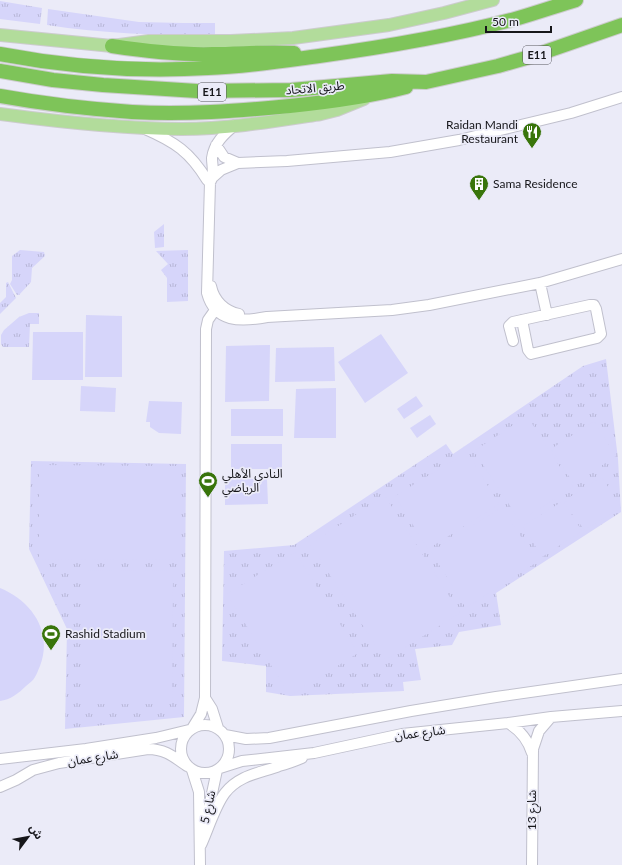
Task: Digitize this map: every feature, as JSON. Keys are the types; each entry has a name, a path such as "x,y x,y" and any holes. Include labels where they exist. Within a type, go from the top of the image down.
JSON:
{"highway":[{"name":"E11","path":"0,54 120,68 164,69 251,65 370,50 467,30 516,18 576,0"},
{"name":"طريق الاتحاد","path":"0,71 53,80 197,91 291,90 392,81 426,82 498,66 593,36 622,25"},
{"path":"593,36 622,31"},
{"path":"112,46 179,54 266,52 322,56"},
{"path":"0,96 88,108 133,112 179,113 268,108 369,96 426,82"}],"main road":[{"path":"0,35 112,46 149,41 254,41 313,36 389,25 492,0"},
{"path":"0,114 87,124 182,129 235,125 321,114 354,104 369,96"}],"street":[{"path":"211,180 221,170 238,164 390,152 495,132 571,113 622,97"},
{"path":"235,125 223,135 216,145 212,157 208,262 206,278 208,299 215,310 222,315 234,319 247,320 267,317 410,308 540,283 622,259"},
{"path":"141,128 163,137 184,150 196,163 207,180 211,180"},
{"path":"216,145 224,157 238,164"},
{"path":"208,262 212,290 220,305 236,314 267,317"},
{"path":"540,283 547,315"},
{"path":"513,342 509,326 513,322 522,320 547,315 590,305 594,305 596,309 601,332 600,336 596,338 531,354 528,350 522,320"},
{"path":"205,698 212,710 218,728 225,735 229,746 229,752 225,764 219,769 212,772 202,773 190,768 183,760 180,748 182,741 201,714 205,698 206,329 208,320 215,310"},
{"name":"شارع عمان","path":"225,735 246,739 268,738 411,711 622,679"},
{"name":"شارع عمان","path":"219,769 251,760 314,753 402,734 551,717 622,711"},
{"name":"شارع 13","path":"532,865 532,755 534,743 539,731 551,717"},
{"name":"شارع 13","path":"508,723 514,726 524,736 532,755"},
{"path":"191,728 205,724 218,728"},
{"name":"شارع عمان","path":"0,759 86,749 161,737 191,728"},
{"name":"شارع عمان","path":"0,787 33,770 59,763 148,750 158,749 190,768"},
{"path":"201,845 219,803 225,793 232,786 246,777 314,753"},
{"name":"شارع 5","path":"190,768 199,792 201,845 200,865"},
{"name":"شارع 5","path":"201,845 213,786 219,769"}],"green space":[{"path":"0,1 42,8 40,24 0,19"},
{"path":"48,9 139,22 215,23 215,35 131,33 47,25"},
{"path":"164,224 164,247 155,248 154,232"},
{"path":"20,250 44,252 45,256 32,268 31,282 19,295 17,295 10,284 12,280 12,256"},
{"path":"188,250 188,301 167,302 167,278 161,270 168,264 156,251"},
{"path":"8,282 16,298 0,314 0,303 6,297 6,283"},
{"path":"29,313 39,313 39,324 30,324 29,347 3,347 1,344 1,335 4,330 19,317"},
{"path":"86,315 122,316 122,377 85,377"},
{"path":"33,332 83,332 83,380 32,380"},
{"path":"381,334 408,373 365,403 338,362"},
{"path":"270,345 269,401 225,402 226,346"},
{"path":"334,347 335,381 275,382 276,348"},
{"path":"606,359 618,459 621,512 496,593 501,625 459,632 452,645 415,649 421,680 403,682 404,691 290,696 266,692 266,666 222,661 224,551 294,545 446,444 453,454 583,366"},
{"path":"81,386 116,388 115,412 80,411"},
{"path":"336,388 336,438 294,438 296,389"},
{"path":"416,396 423,406 404,419 397,409"},
{"path":"149,401 182,402 181,434 159,433 150,427 150,422 146,422"},
{"path":"231,409 283,409 283,436 231,436"},
{"path":"430,415 436,424 417,438 410,428"},
{"path":"527,416 573,487 520,521 474,451"},
{"path":"594,421 616,456 574,484 551,449"},
{"path":"231,444 282,444 282,469 231,469"},
{"path":"467,452 499,504 428,549 395,496"},
{"path":"31,461 186,464 184,717 65,729 67,629 29,549"},
{"path":"39,465 179,466 179,560 39,559"},
{"path":"602,477 621,508 584,530 565,500"},
{"path":"225,479 267,479 268,504 225,505"},
{"path":"385,496 460,613 385,660 310,544"},
{"path":"563,501 582,531 542,557 523,526"},
{"path":"502,507 537,562 466,608 431,552"},
{"path":"295,552 358,653 290,696 227,594"},
{"path":"84,570 173,571 172,704 84,704"},
{"path":"0,588 22,601 30,609 37,619 44,641 40,666 32,681 14,696 0,701"}],"place":[{"name":"Raidan Mandi Restaurant","path":"532,149"},
{"name":"Sama Residence","path":"479,201"},
{"name":"النادي الأهلي الرياضي","path":"208,498"},
{"name":"Rashid Stadium","path":"51,651"}]}
